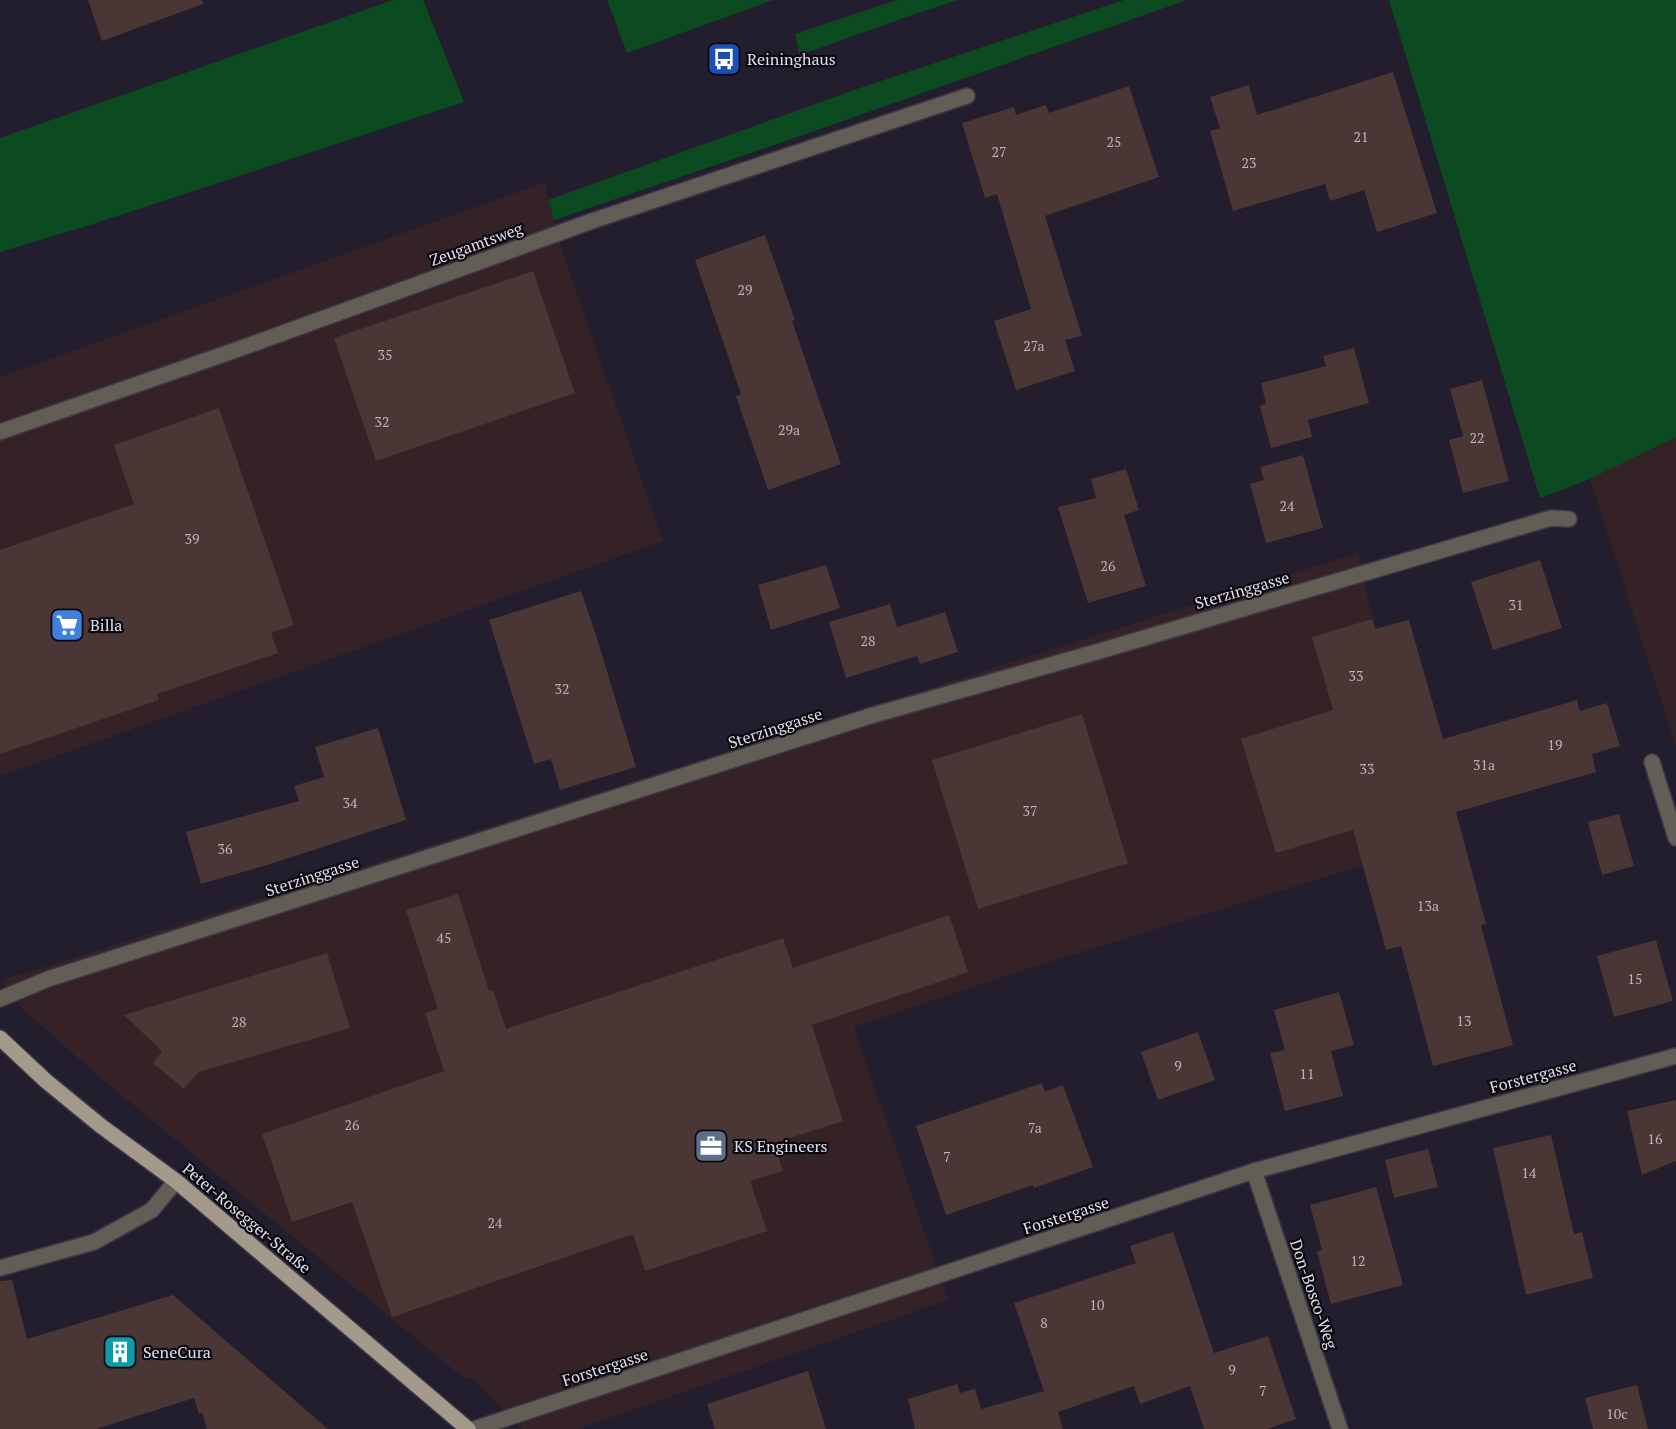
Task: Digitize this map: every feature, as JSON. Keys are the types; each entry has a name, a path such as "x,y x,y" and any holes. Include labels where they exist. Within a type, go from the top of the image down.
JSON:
{"main road":[{"name":"Peter-Rosegger-Straße","path":"0,1038 46,1081 101,1126 176,1181 468,1429"}],"street":[{"name":"Zeugamtsweg","path":"0,432 236,350 592,221 967,96"},
{"name":"Sterzinggasse","path":"0,999 48,979 870,716 1551,518 1569,519"},
{"path":"1652,762 1676,838"},
{"name":"Forstergasse","path":"474,1429 1254,1171 1676,1056"},
{"name":"Don-Bosco-Weg","path":"1254,1171 1340,1429"},
{"path":"0,1268 94,1242 152,1210 176,1181"}],"shaded area":[{"path":"546,182 548,200 562,250 663,541 0,776 0,377"},
{"path":"1676,437 1676,747 1590,479"},
{"path":"1358,553 1368,599 1439,842 1023,970 854,1027 948,1300 578,1429 522,1429 474,1380 460,1375 98,1076 24,1010 0,981"}],"green space":[{"path":"393,0 423,0 464,102 90,225 0,252 0,138"},
{"path":"607,0 773,0 627,53"},
{"path":"897,0 958,0 800,55 795,34"},
{"path":"1124,0 1187,0 554,220 548,200 857,89"},
{"path":"1389,0 1676,0 1676,437 1590,479 1540,498"}],"building":[{"path":"88,0 202,0 203,4 102,41"},
{"path":"1393,72 1437,213 1377,232 1364,190 1330,201 1325,184 1233,211 1210,131 1220,128 1210,97 1249,85 1257,115"},
{"path":"1129,86 1159,177 1045,216 1082,336 1065,340 1075,371 1016,390 994,321 1031,309 997,194 985,198 962,123 1014,107 1016,115 1046,105 1049,113"},
{"path":"765,235 841,464 768,490 736,396 741,394 695,260"},
{"path":"533,271 575,393 376,461 334,338"},
{"path":"1354,348 1369,403 1308,420 1312,437 1271,448 1260,406 1266,404 1261,383 1326,366 1323,356"},
{"path":"1482,380 1509,481 1463,493 1449,440 1463,436 1450,389"},
{"path":"219,408 294,625 271,633 278,653 157,694 159,700 0,754 0,550 134,504 114,445"},
{"path":"1303,455 1323,528 1266,543 1250,484 1264,480 1260,467"},
{"path":"1126,469 1139,510 1124,515 1146,586 1088,603 1058,507 1096,498 1091,479"},
{"path":"1540,560 1562,628 1493,650 1471,582"},
{"path":"826,565 840,608 771,630 758,585"},
{"path":"581,591 636,767 560,790 551,759 534,764 489,620"},
{"path":"890,604 897,627 945,612 958,652 920,664 917,656 846,678 829,622"},
{"path":"1372,619 1375,629 1409,620 1443,739 1577,700 1580,711 1607,703 1620,746 1592,754 1596,772 1456,812 1486,924 1481,925 1513,1045 1433,1066 1401,946 1386,950 1353,830 1276,853 1241,739 1333,710 1312,637"},
{"path":"1082,714 1128,863 978,909 932,760"},
{"path":"378,728 406,820 201,884 186,832 299,801 294,786 324,777 315,747"},
{"path":"1619,814 1634,866 1602,875 1588,822"},
{"path":"458,894 489,991 493,990 506,1029 783,938 793,968 949,915 968,972 812,1025 843,1121 774,1143 783,1171 750,1181 767,1231 645,1271 633,1234 392,1317 352,1202 292,1222 262,1134 444,1071 425,1013 438,1009 406,910"},
{"path":"1656,940 1673,1001 1614,1017 1597,956"},
{"path":"327,953 350,1028 199,1072 184,1089 153,1063 162,1051 124,1015"},
{"path":"1339,992 1354,1045 1331,1051 1343,1096 1285,1111 1270,1053 1285,1050 1274,1010"},
{"path":"1198,1032 1215,1080 1158,1100 1141,1052"},
{"path":"1042,1083 1045,1092 1063,1085 1093,1167 946,1215 916,1126"},
{"path":"1676,1100 1676,1161 1642,1175 1627,1111"},
{"path":"1551,1135 1574,1234 1582,1232 1593,1278 1526,1295 1493,1148"},
{"path":"1428,1149 1438,1187 1394,1198 1385,1160"},
{"path":"1376,1187 1403,1285 1331,1304 1317,1252 1322,1250 1310,1205"},
{"path":"1173,1232 1214,1353 1268,1336 1296,1419 1267,1429 1204,1429 1190,1386 1140,1404 1134,1386 1058,1412 1063,1429 915,1429 908,1399 957,1384 960,1393 975,1389 981,1409 1044,1391 1014,1303 1136,1263 1130,1246"},
{"name":"SeneCura","path":"12,1280 27,1339 173,1295 328,1429 207,1429 202,1412 199,1414 194,1398 96,1429 0,1429 0,1281"},
{"path":"808,1371 826,1429 715,1429 707,1404"},
{"path":"1637,1385 1648,1429 1593,1429 1585,1398"}],"place":[{"name":"Reininghaus","path":"724,59"},
{"name":"Billa","path":"67,625"},
{"name":"KS Engineers","path":"711,1146"},
{"name":"SeneCura","path":"120,1352"}]}
